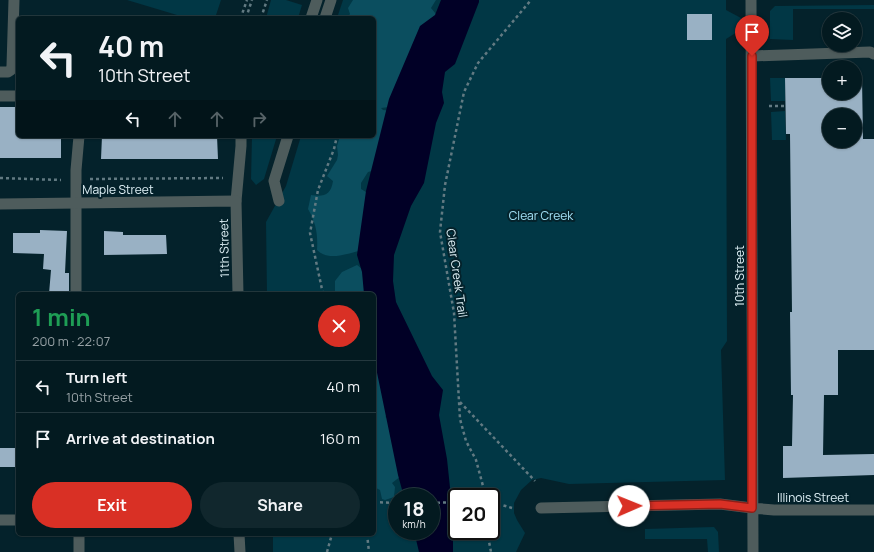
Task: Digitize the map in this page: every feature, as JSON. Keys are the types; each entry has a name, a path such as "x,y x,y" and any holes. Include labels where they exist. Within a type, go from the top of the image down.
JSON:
{"street":[{"path":"0,72 8,72 11,70 12,66 14,0"},
{"path":"312,16 317,0"},
{"path":"326,16 331,0"},
{"name":"10th Street","path":"751,0 753,552"},
{"path":"752,56 870,52 874,54"},
{"path":"0,96 16,96"},
{"path":"76,292 76,180 79,138"},
{"name":"11th Street","path":"238,292 236,201 241,138"},
{"path":"280,201 274,181 287,138"},
{"name":"Maple Street","path":"0,204 236,201"},
{"name":"Illinois Street","path":"541,508 720,504 774,510 874,510"},
{"path":"0,520 16,520"},
{"path":"79,536 79,552"},
{"path":"239,536 240,552"}],"path":[{"path":"241,16 247,0"},
{"path":"247,16 252,0"},
{"path":"262,16 267,0"},
{"name":"Clear Creek Trail","path":"483,488 476,460 466,441 460,419 454,313 440,232 445,185 464,92 478,63 531,0"},
{"path":"769,106 785,106"},
{"path":"323,292 310,233 318,190 336,138"},
{"path":"0,178 76,180 238,178"},
{"path":"459,402 535,482"},
{"path":"376,502 388,503"},
{"path":"500,504 512,508"},
{"path":"328,551 332,536"},
{"path":"367,536 369,552"},
{"path":"489,540 491,552"}],"green space":[{"path":"127,0 221,0 216,16 180,16"},
{"path":"271,0 286,0 302,5 299,16 267,16"},
{"name":"Clear Creek","path":"343,0 726,0 726,10 741,18 742,29 726,39 727,341 721,350 725,480 569,484 541,478 532,480 521,490 514,503 514,513 525,533 516,552 273,552 273,536 376,536 376,292 267,292 266,222 286,186 300,138 376,138 376,16 338,16"},
{"path":"874,5 874,9 793,9 793,40 770,39 770,11 775,6"},
{"path":"770,78 785,78 785,101 771,101"},
{"path":"785,111 786,140 772,140 771,112"},
{"path":"252,138 276,138 264,179 256,185 251,179"},
{"path":"714,527 718,532 719,552 708,552 707,539 645,539 645,529"}],"shaded area":[{"path":"353,0 436,0 431,8 440,19 397,106 381,108 383,110 392,111 376,170 368,172 361,183 361,189 371,195 363,250 333,256 322,254 317,250 316,229 308,209 311,195 320,196 326,194 331,189 333,181 327,176 337,160 337,146 339,138 376,138 376,16 348,16 350,14 348,8"},
{"path":"441,0 479,0 455,64 445,72 442,92 444,103 436,123 424,183 411,206 394,255 393,281 396,302 432,376 443,390 439,415 447,459 450,488 448,488 448,540 453,540 453,552 419,552 416,540 440,540 440,488 402,488 376,368 376,292 364,292 362,272 357,255 366,191 389,99 420,26 435,15"},
{"path":"357,265 366,272 370,292 335,292 335,281 342,272"},
{"path":"376,345 390,414 385,417 388,418 401,476 392,483 395,488 388,488 388,499 382,499 380,490 376,488"}],"building":[{"path":"687,14 712,14 712,40 687,40"},
{"path":"785,78 822,78 822,100 862,100 862,78 863,139 874,139 874,350 838,350 838,395 824,395 823,455 874,454 874,475 783,478 783,446 792,446 793,395 791,395 790,312 792,312 790,134 786,134"},
{"path":"0,107 16,107 16,138 61,138 61,158 0,158"},
{"path":"102,138 217,138 218,159 101,159"},
{"path":"40,230 67,231 65,273 69,273 69,291 49,292 51,270 43,269 44,254 13,253 13,233 40,233"},
{"path":"104,231 123,232 123,235 166,235 167,254 104,255"},
{"path":"0,448 16,448 16,467 0,467"}],"route":[{"path":"629,506 720,504 752,508 752,56"}]}
